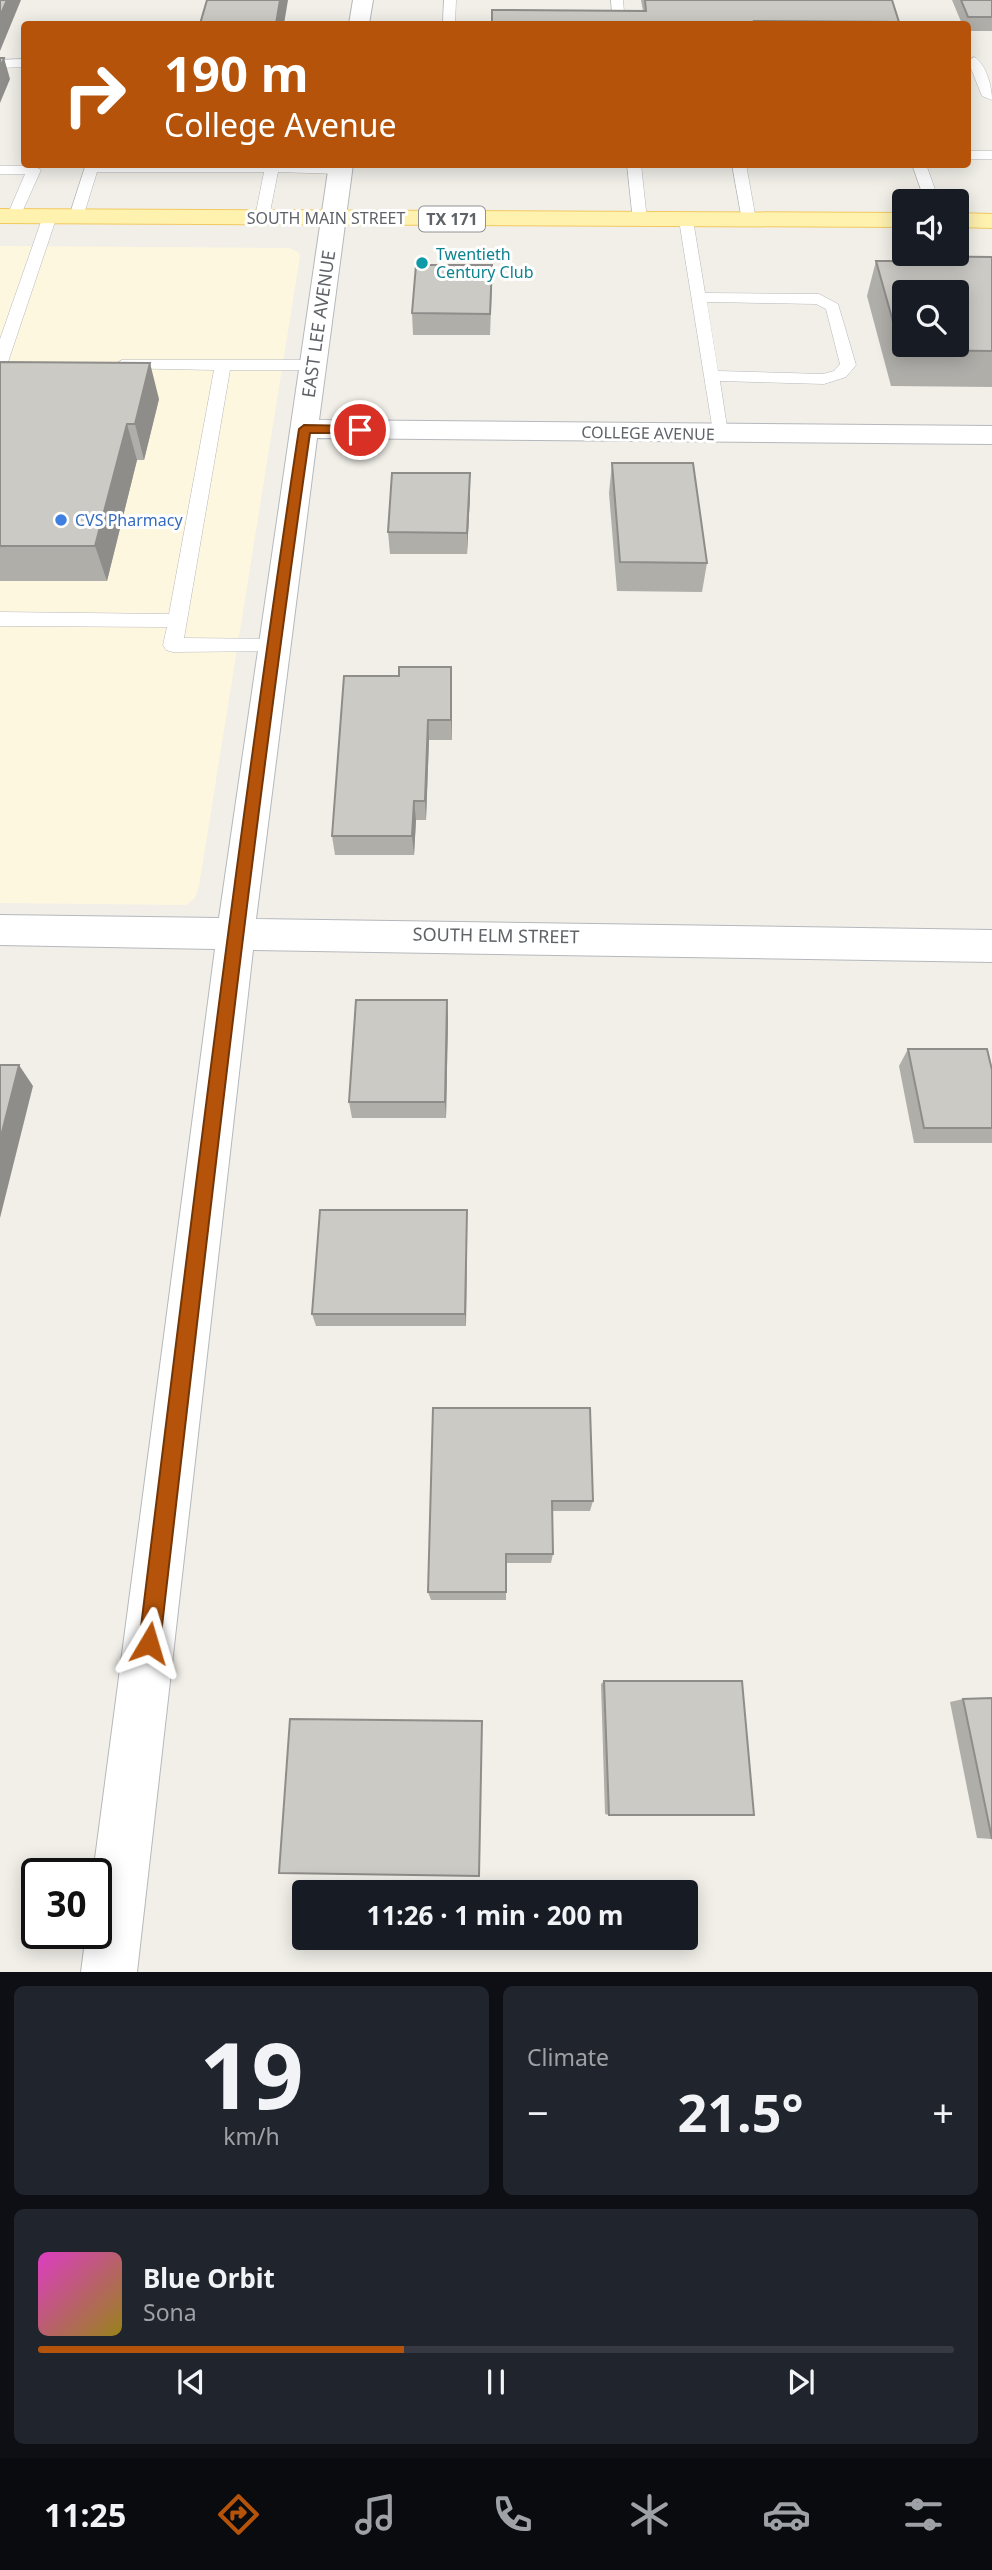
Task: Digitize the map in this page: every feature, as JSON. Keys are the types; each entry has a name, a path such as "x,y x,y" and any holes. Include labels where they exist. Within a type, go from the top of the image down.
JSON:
{"main road":[{"name":"SOUTH MAIN STREET","path":"7,216 892,220"},
{"path":"969,220 992,221"}],"street":[{"path":"360,21 363,0"},
{"name":"EAST LEE AVENUE","path":"109,1972 236,932 340,168"},
{"name":"COLLEGE AVENUE","path":"304,429 992,435"},
{"name":"SOUTH ELM STREET","path":"0,930 992,946"}],"lane":[{"path":"449,21 450,0"},
{"path":"617,0 619,21"},
{"path":"991,100 971,61 992,61"},
{"path":"0,64 21,64"},
{"path":"971,155 992,155"},
{"path":"76,217 93,168"},
{"path":"262,217 272,168"},
{"path":"634,168 640,220"},
{"path":"740,168 749,220"},
{"path":"920,168 928,189"},
{"path":"0,170 34,170 7,216"},
{"path":"5,364 50,216"},
{"path":"686,220 720,433"},
{"path":"699,297 819,299 833,307 848,365 840,374 824,379 711,376"},
{"path":"111,365 313,365"},
{"path":"223,365 173,645 273,646"},
{"path":"0,619 179,621"}],"shaded area":[{"path":"0,246 289,248 300,256 199,886 195,898 186,905 0,903"}],"building":[{"path":"0,0 7,0 0,16"},
{"path":"207,0 280,0 276,21 201,21"},
{"path":"645,0 892,0 899,21 492,21 492,10 646,11"},
{"path":"961,0 992,0 992,17 968,17"},
{"path":"969,257 992,257 992,351 969,351 969,280 892,280 892,318 876,261 892,261 892,266 969,266"},
{"path":"416,265 492,265 490,314 412,313"},
{"name":"CVS Pharmacy","path":"0,362 150,363 135,424 127,424 95,546 0,546"},
{"path":"612,463 693,463 707,563 620,562"},
{"path":"392,473 470,473 467,533 388,532"},
{"path":"399,667 451,667 451,720 428,720 425,801 414,801 412,836 332,836 344,676 399,676"},
{"path":"356,1000 447,1000 445,1102 349,1102"},
{"path":"908,1049 987,1049 992,1070 992,1128 924,1128"},
{"path":"0,1065 19,1065 0,1140"},
{"path":"320,1210 467,1210 465,1314 312,1314"},
{"path":"433,1408 590,1408 593,1501 552,1501 553,1554 506,1554 506,1592 428,1592"},
{"path":"604,1681 742,1681 754,1815 609,1815"},
{"path":"992,1698 992,1839 963,1699"},
{"path":"290,1719 482,1721 479,1876 279,1873"}],"place":[{"name":"Twentieth Century Club","path":"422,263"},
{"name":"CVS Pharmacy","path":"61,520"}],"route":[{"path":"149,1643 236,932 304,429 360,430"}]}
